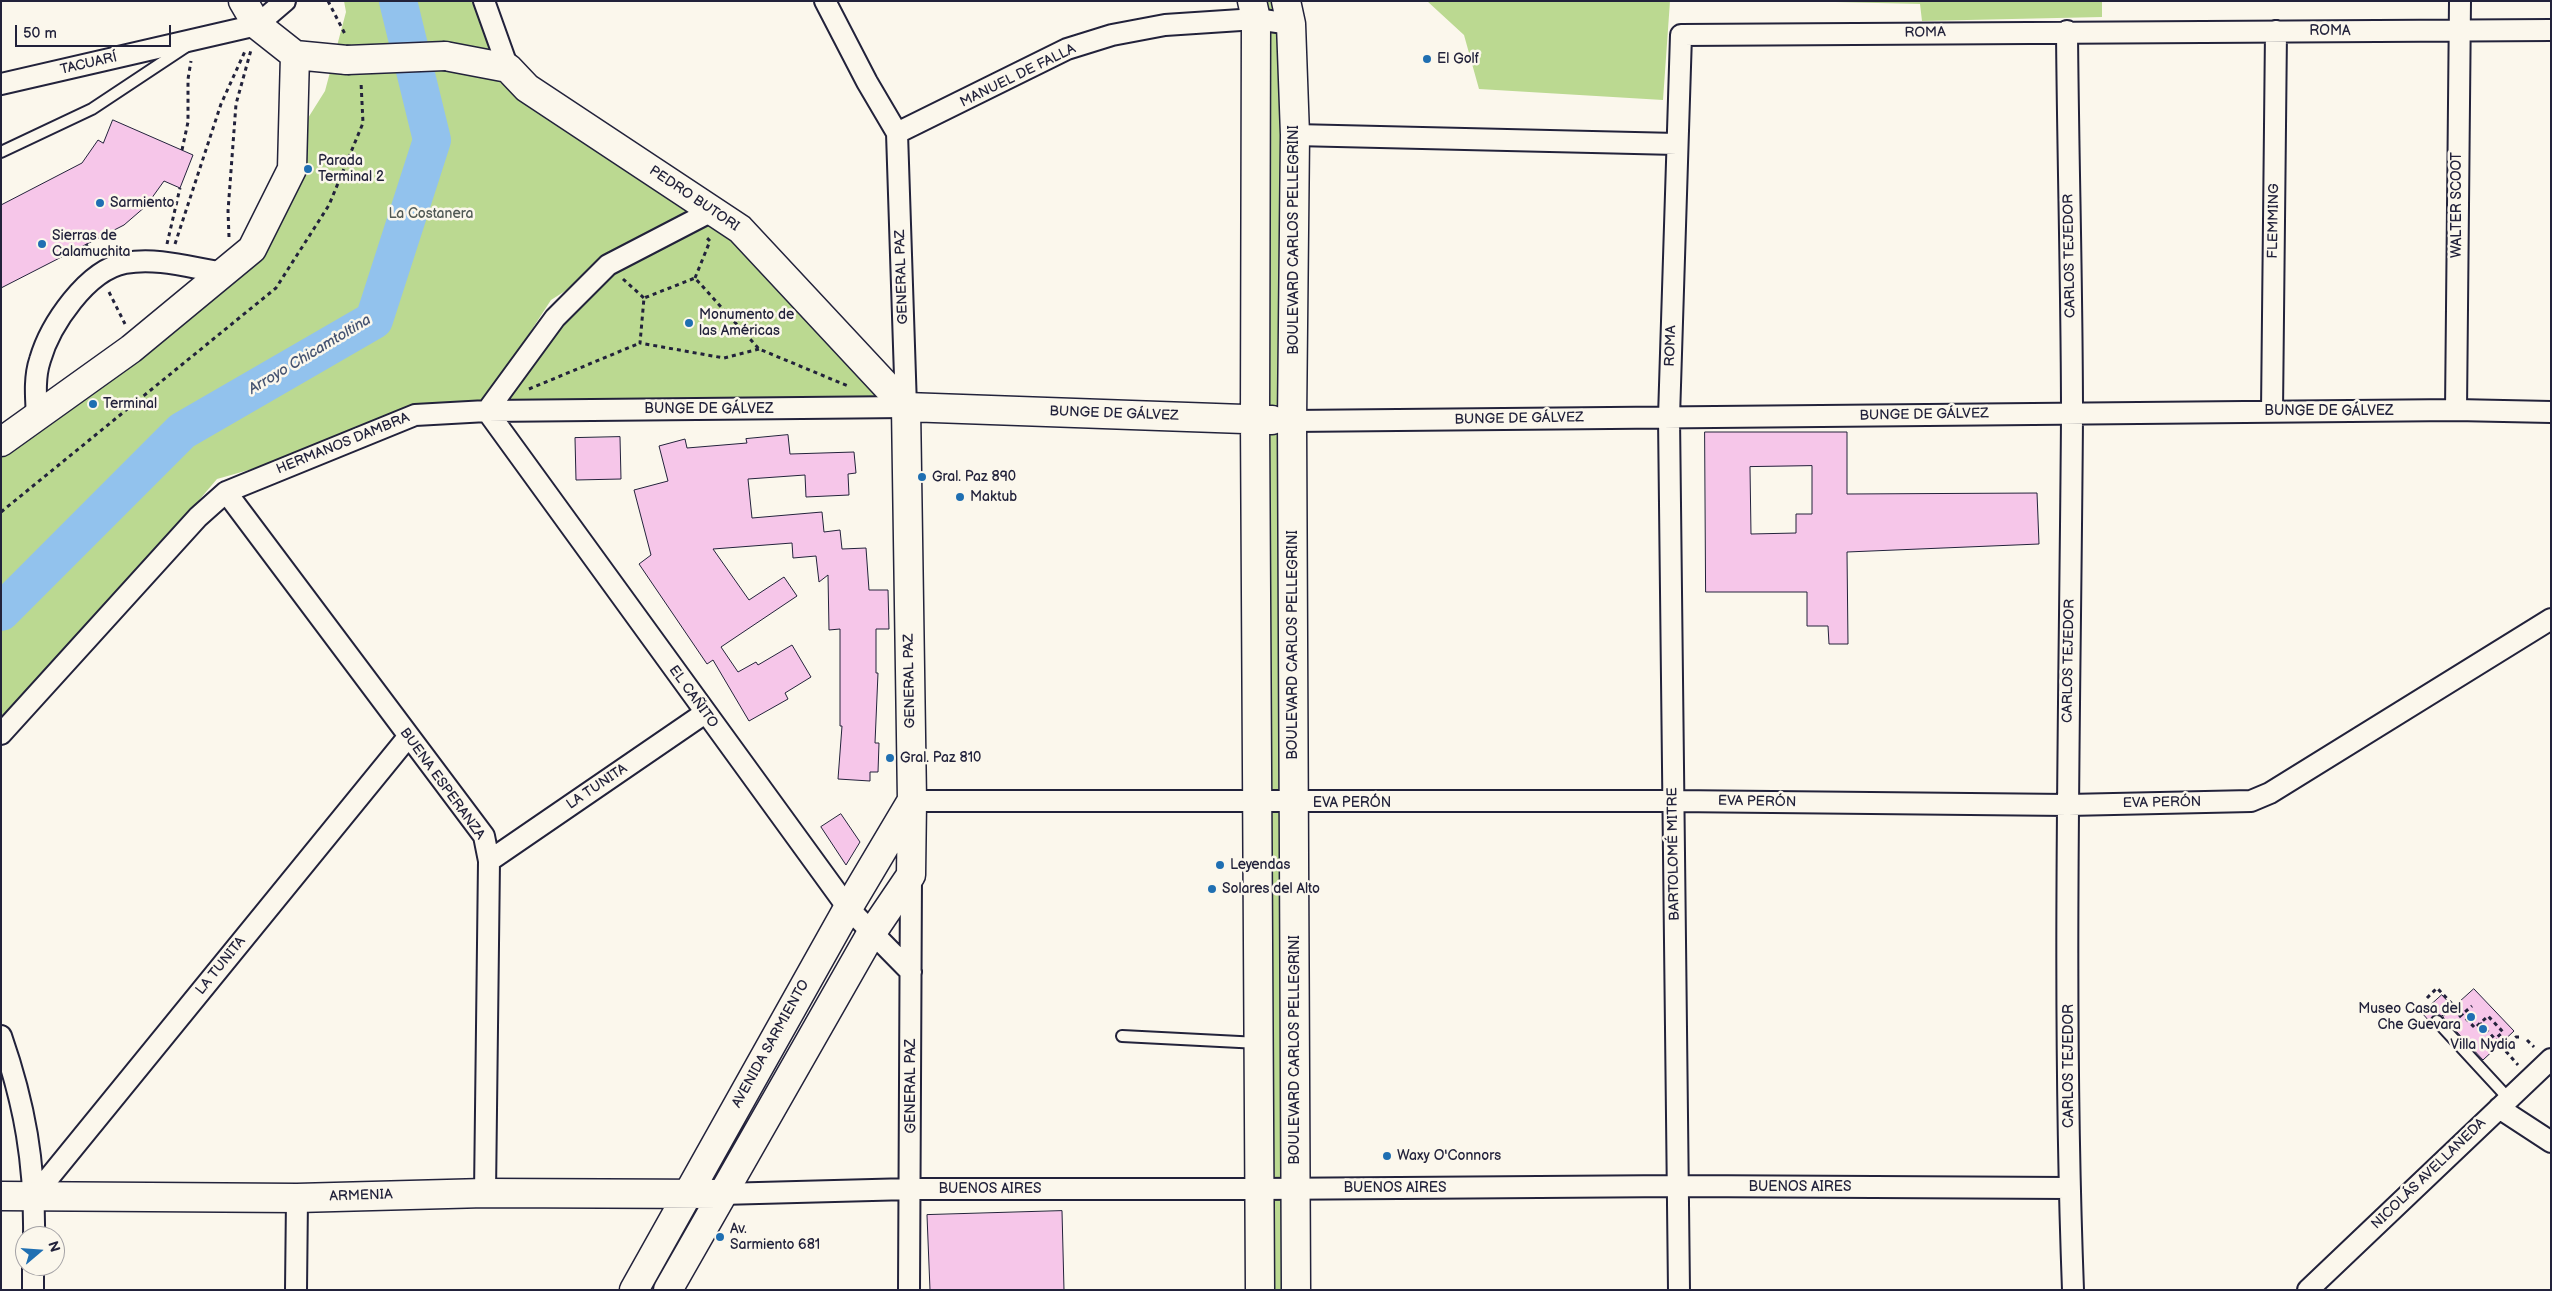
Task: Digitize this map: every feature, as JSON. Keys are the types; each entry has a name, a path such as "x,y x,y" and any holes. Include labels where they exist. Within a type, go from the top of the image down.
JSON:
{"street":[{"path":"243,1 257,25 296,55 347,60 445,56 508,68"},
{"name":"TACUARÍ","path":"1,84 257,25 285,1"},
{"name":"PEDRO BUTORI","path":"484,1 508,68 527,88 701,217 740,230 906,407"},
{"path":"826,1 867,82 897,133"},
{"name":"WALTER SCOOT","path":"2456,410 2458,30 2460,1"},
{"path":"1254,10 1260,1290"},
{"name":"MANUEL DE FALLA","path":"897,133 1067,50 1112,35 1254,10 1288,13"},
{"name":"BOULEVARD CARLOS PELLEGRINI","path":"1288,13 1296,135 1292,421 1296,1290"},
{"name":"ROMA","path":"1669,417 1681,35 2067,31 2551,30"},
{"name":"CARLOS TEJEDOR","path":"2067,31 2072,413 2068,805 2069,1188 2073,1290"},
{"name":"FLEMMING","path":"2272,411 2276,31"},
{"path":"1,442 136,345 252,249 292,169 296,55"},
{"name":"GENERAL PAZ","path":"897,133 906,407 912,801 909,1290"},
{"path":"1296,135 1677,144"},
{"path":"487,411 555,318 608,265 701,217"},
{"path":"37,416 35,390 40,360 52,328 71,300 95,278 123,263 148,261 227,270"},
{"name":"BUNGE DE GÁLVEZ","path":"487,411 906,407 1292,421 2272,411 2456,410 2551,412"},
{"name":"HERMANOS DAMBRA","path":"1,734 198,517 226,492 415,415 487,411"},
{"name":"EL CAÑITO","path":"487,411 705,714 848,908 911,972"},
{"name":"BARTOLOMÉ MITRE","path":"1669,417 1680,1290"},
{"name":"BUENA ESPERANZA","path":"226,492 484,836 489,861 486,1193"},
{"name":"EVA PERÓN","path":"912,801 1258,803 1674,801 2068,805 2251,801 2270,793 2551,619"},
{"name":"LA TUNITA","path":"489,861 705,714"},
{"name":"LA TUNITA","path":"34,1196 408,737"},
{"name":"AVENIDA SARMIENTO","path":"634,1290 848,908 912,801"},
{"path":"668,1290 721,1194 872,934 911,875"},
{"path":"1,1036 14,1073 29,1133 34,1196 34,1226"},
{"name":"NICOLÁS AVELLANEDA","path":"2308,1290 2551,1060"},
{"path":"2504,1103 2551,1142"},
{"name":"BUENOS AIRES","path":"721,1194 910,1189 1295,1189 1679,1186 2069,1188"},
{"name":"ARMENIA","path":"1,1196 297,1198 486,1193 688,1192 721,1194"},
{"path":"296,1290 297,1198"},
{"path":"33,1276 33,1290"}],"lane":[{"path":"1,152 92,109 194,41"},
{"path":"2437,1021 2504,1103"},
{"path":"1122,1036 1259,1043"}],"path":[{"path":"167,263 221,104 257,25"},
{"path":"227,270 228,211 236,104 257,25"},
{"path":"182,150 188,122 188,79 194,41"},
{"path":"167,263 180,188"},
{"path":"644,298 695,278 710,241 701,217"},
{"path":"695,278 759,349 853,389"},
{"path":"629,285 644,298"},
{"path":"111,296 136,345"},
{"path":"640,343 644,298"},
{"path":"528,389 640,343 724,358 759,349"},
{"path":"2426,998 2437,988 2461,1016 2475,1028 2488,1016 2502,1032 2495,1039"},
{"path":"2461,1016 2472,1006"},
{"path":"2480,1024 2530,1078"},
{"path":"2503,1048 2516,1037 2522,1037"}],"green space":[{"name":"La Costanera","path":"344,1 484,1 507,83 692,210 551,300 484,403 217,479 1,733 1,451 263,242 308,118 325,91 346,12"},
{"path":"1252,1 1286,1 1295,1189 1258,1188"},
{"path":"1427,1 1670,1 1663,100 1479,89 1464,35"},
{"path":"1793,1 2102,1 2102,17 1922,21 1920,4"},
{"path":"712,211 906,407 487,411 608,265"},
{"path":"1259,1189 1295,1192 1295,1290 1261,1290"}],"building":[{"path":"113,120 193,155 180,188 164,181 146,206 124,225 1,288 1,205 82,163 98,140 103,143"},
{"path":"1705,432 1847,432 1847,494 2037,493 2039,544 1847,552 1848,644 1829,644 1828,626 1807,626 1807,592 1706,592","holes":["1812,466 1812,514 1796,514 1796,533 1751,534 1750,467"]},
{"path":"788,435 790,454 854,452 856,473 848,474 849,495 806,497 805,475 748,479 752,518 822,512 824,532 840,530 842,549 866,548 869,590 888,590 889,629 876,629 876,673 878,673 875,743 879,743 878,772 870,772 870,781 838,779 842,726 840,726 840,629 829,630 828,575 819,582 816,556 793,558 792,543 713,549 749,600 784,577 797,596 721,647 738,672 756,662 758,665 792,645 811,677 785,693 788,699 749,721 713,660 707,664 639,564 651,555 634,490 668,481 659,446 685,439 687,448 747,443 746,439"},
{"path":"620,437 621,479 576,480 575,438"},
{"path":"841,814 860,842 846,865 821,827"},
{"name":"Villa Nydia","path":"2474,989 2514,1031 2483,1060 2443,1017"},
{"path":"2442,995 2452,1006 2442,1016 2433,1016 2430,1022 2422,1013"},
{"path":"1062,1211 1064,1290 930,1290 927,1215"}],"waterway":[{"name":"Arroyo Chicamtoltina","path":"1,612 182,431 374,320 432,140 398,1"}],"place":[{"name":"El Golf","path":"1427,59"},
{"name":"Parada Terminal 2","path":"308,169"},
{"name":"Sarmiento","path":"100,203"},
{"name":"Sierras de Calamuchita","path":"42,244"},
{"name":"Monumento de las Américas","path":"689,323"},
{"name":"Terminal","path":"93,404"},
{"name":"Gral. Paz 890","path":"922,477"},
{"name":"Maktub","path":"960,497"},
{"name":"Gral. Paz 810","path":"890,758"},
{"name":"Leyendas","path":"1220,865"},
{"name":"Solares del Alto","path":"1212,889"},
{"name":"Museo Casa del Che Guevara","path":"2471,1017"},
{"name":"Villa Nydia","path":"2483,1029"},
{"name":"Waxy O'Connors","path":"1387,1156"},
{"name":"Av. Sarmiento 681","path":"720,1237"}]}
